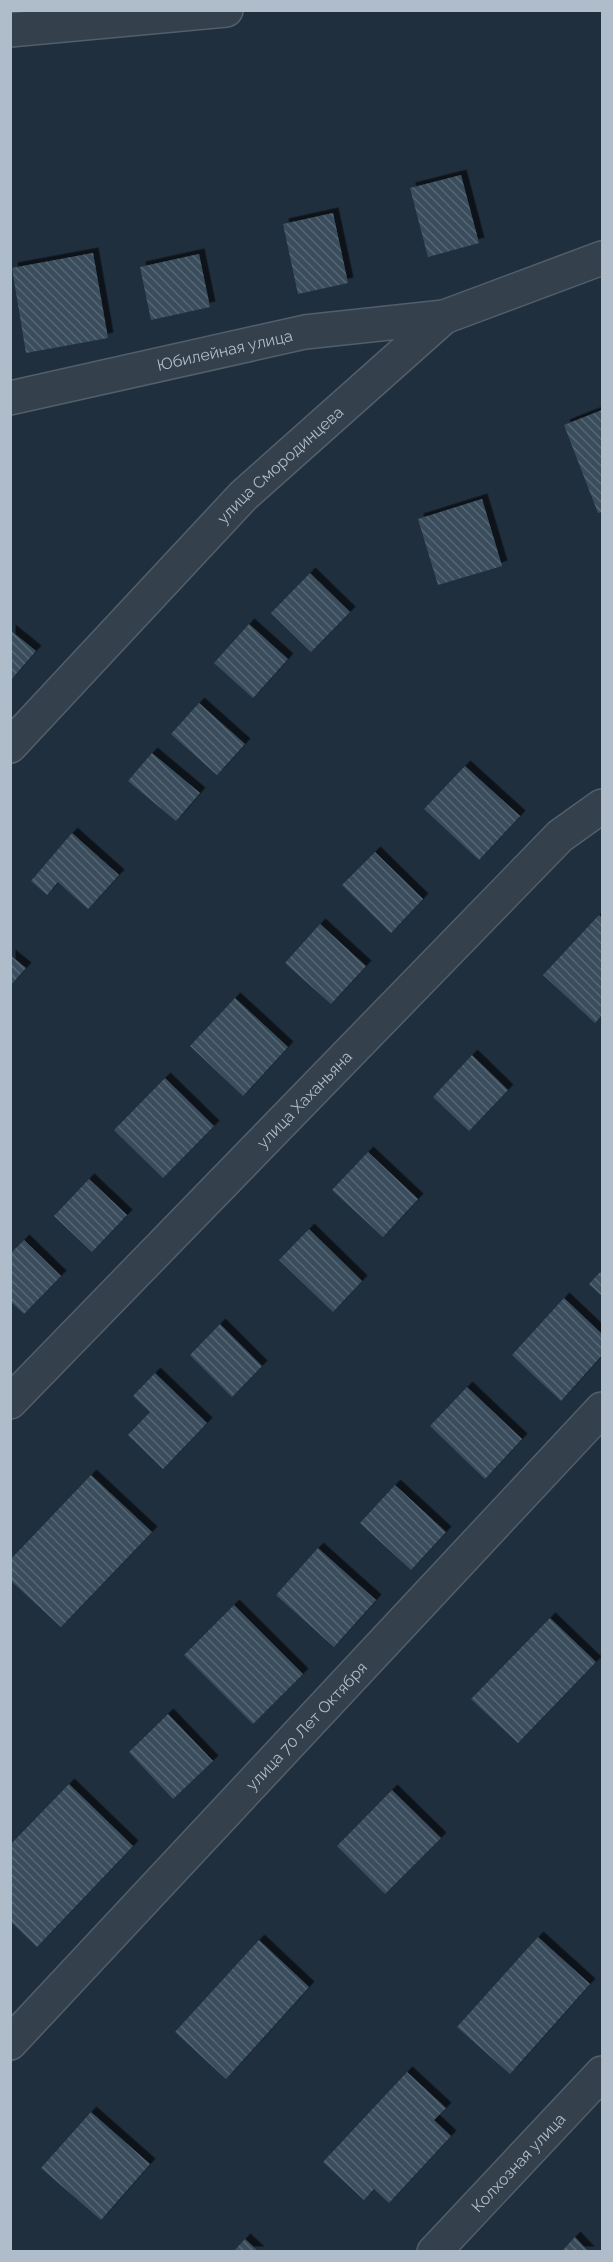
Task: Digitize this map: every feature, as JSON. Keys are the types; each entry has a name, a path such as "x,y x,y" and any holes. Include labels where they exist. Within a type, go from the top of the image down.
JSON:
{"street":[{"path":"10,30 226,10"},
{"name":"улица Смородинцева","path":"10,746 243,496 444,317 603,258"},
{"name":"Юбилейная улица","path":"10,398 305,332 444,317"},
{"name":"улица Хаханьяна","path":"10,1402 560,836 603,806"},
{"name":"улица 70 Лет Октября","path":"10,2043 603,1409"},
{"name":"Колхозная улица","path":"434,2252 603,2073"}],"building":[{"path":"461,175 479,243 428,257 410,188"},
{"path":"333,213 348,283 298,294 283,224"},
{"path":"93,253 108,338 26,353 12,268"},
{"path":"199,254 210,307 151,320 140,267"},
{"path":"602,410 602,512 598,513 564,425"},
{"path":"482,499 502,566 438,585 418,519"},
{"path":"310,573 350,612 311,652 271,613"},
{"path":"249,624 288,659 253,698 214,663"},
{"path":"10,630 36,651 10,681"},
{"path":"199,703 245,744 217,775 171,734"},
{"path":"152,753 200,793 176,821 128,781"},
{"path":"465,766 520,816 479,860 424,809"},
{"path":"72,833 119,875 88,909 58,882 47,895 31,881"},
{"path":"375,852 423,899 391,933 342,885"},
{"path":"599,915 602,918 602,1015 595,1023 543,975"},
{"path":"320,924 366,966 331,1004 285,963"},
{"path":"10,955 26,968 10,986"},
{"path":"235,998 288,1047 243,1096 190,1046"},
{"path":"472,1055 508,1090 469,1131 433,1097"},
{"path":"165,1078 214,1126 163,1178 114,1130"},
{"path":"368,1152 418,1199 383,1237 332,1190"},
{"path":"89,1179 127,1215 92,1252 54,1216"},
{"path":"309,1229 362,1281 333,1312 279,1260"},
{"path":"24,1240 61,1276 24,1314 10,1301 10,1254"},
{"path":"602,1270 602,1296 589,1284"},
{"path":"564,1298 602,1334 602,1355 561,1401 512,1355"},
{"path":"220,1324 262,1366 232,1397 190,1355"},
{"path":"155,1373 207,1423 163,1469 128,1435 150,1412 133,1396"},
{"path":"467,1387 522,1439 485,1479 430,1426"},
{"path":"91,1475 152,1532 61,1627 10,1580 10,1560"},
{"path":"395,1485 446,1532 411,1570 360,1523"},
{"path":"318,1548 376,1600 334,1647 276,1595"},
{"path":"234,1605 303,1674 253,1724 184,1655"},
{"path":"550,1618 596,1662 518,1743 471,1699"},
{"path":"168,1714 213,1761 173,1799 129,1752"},
{"path":"69,1784 133,1846 37,1947 10,1921 10,1845"},
{"path":"392,1790 441,1838 385,1894 337,1846"},
{"path":"538,1937 590,1984 510,2074 457,2027"},
{"path":"259,1940 309,1987 226,2079 175,2032"},
{"path":"407,2072 446,2108 434,2120 451,2136 389,2203 374,2189 364,2200 323,2162"},
{"path":"91,2112 150,2164 101,2220 41,2168"},
{"path":"575,2237 589,2252 561,2252"},
{"path":"245,2239 259,2252 233,2252"}]}
